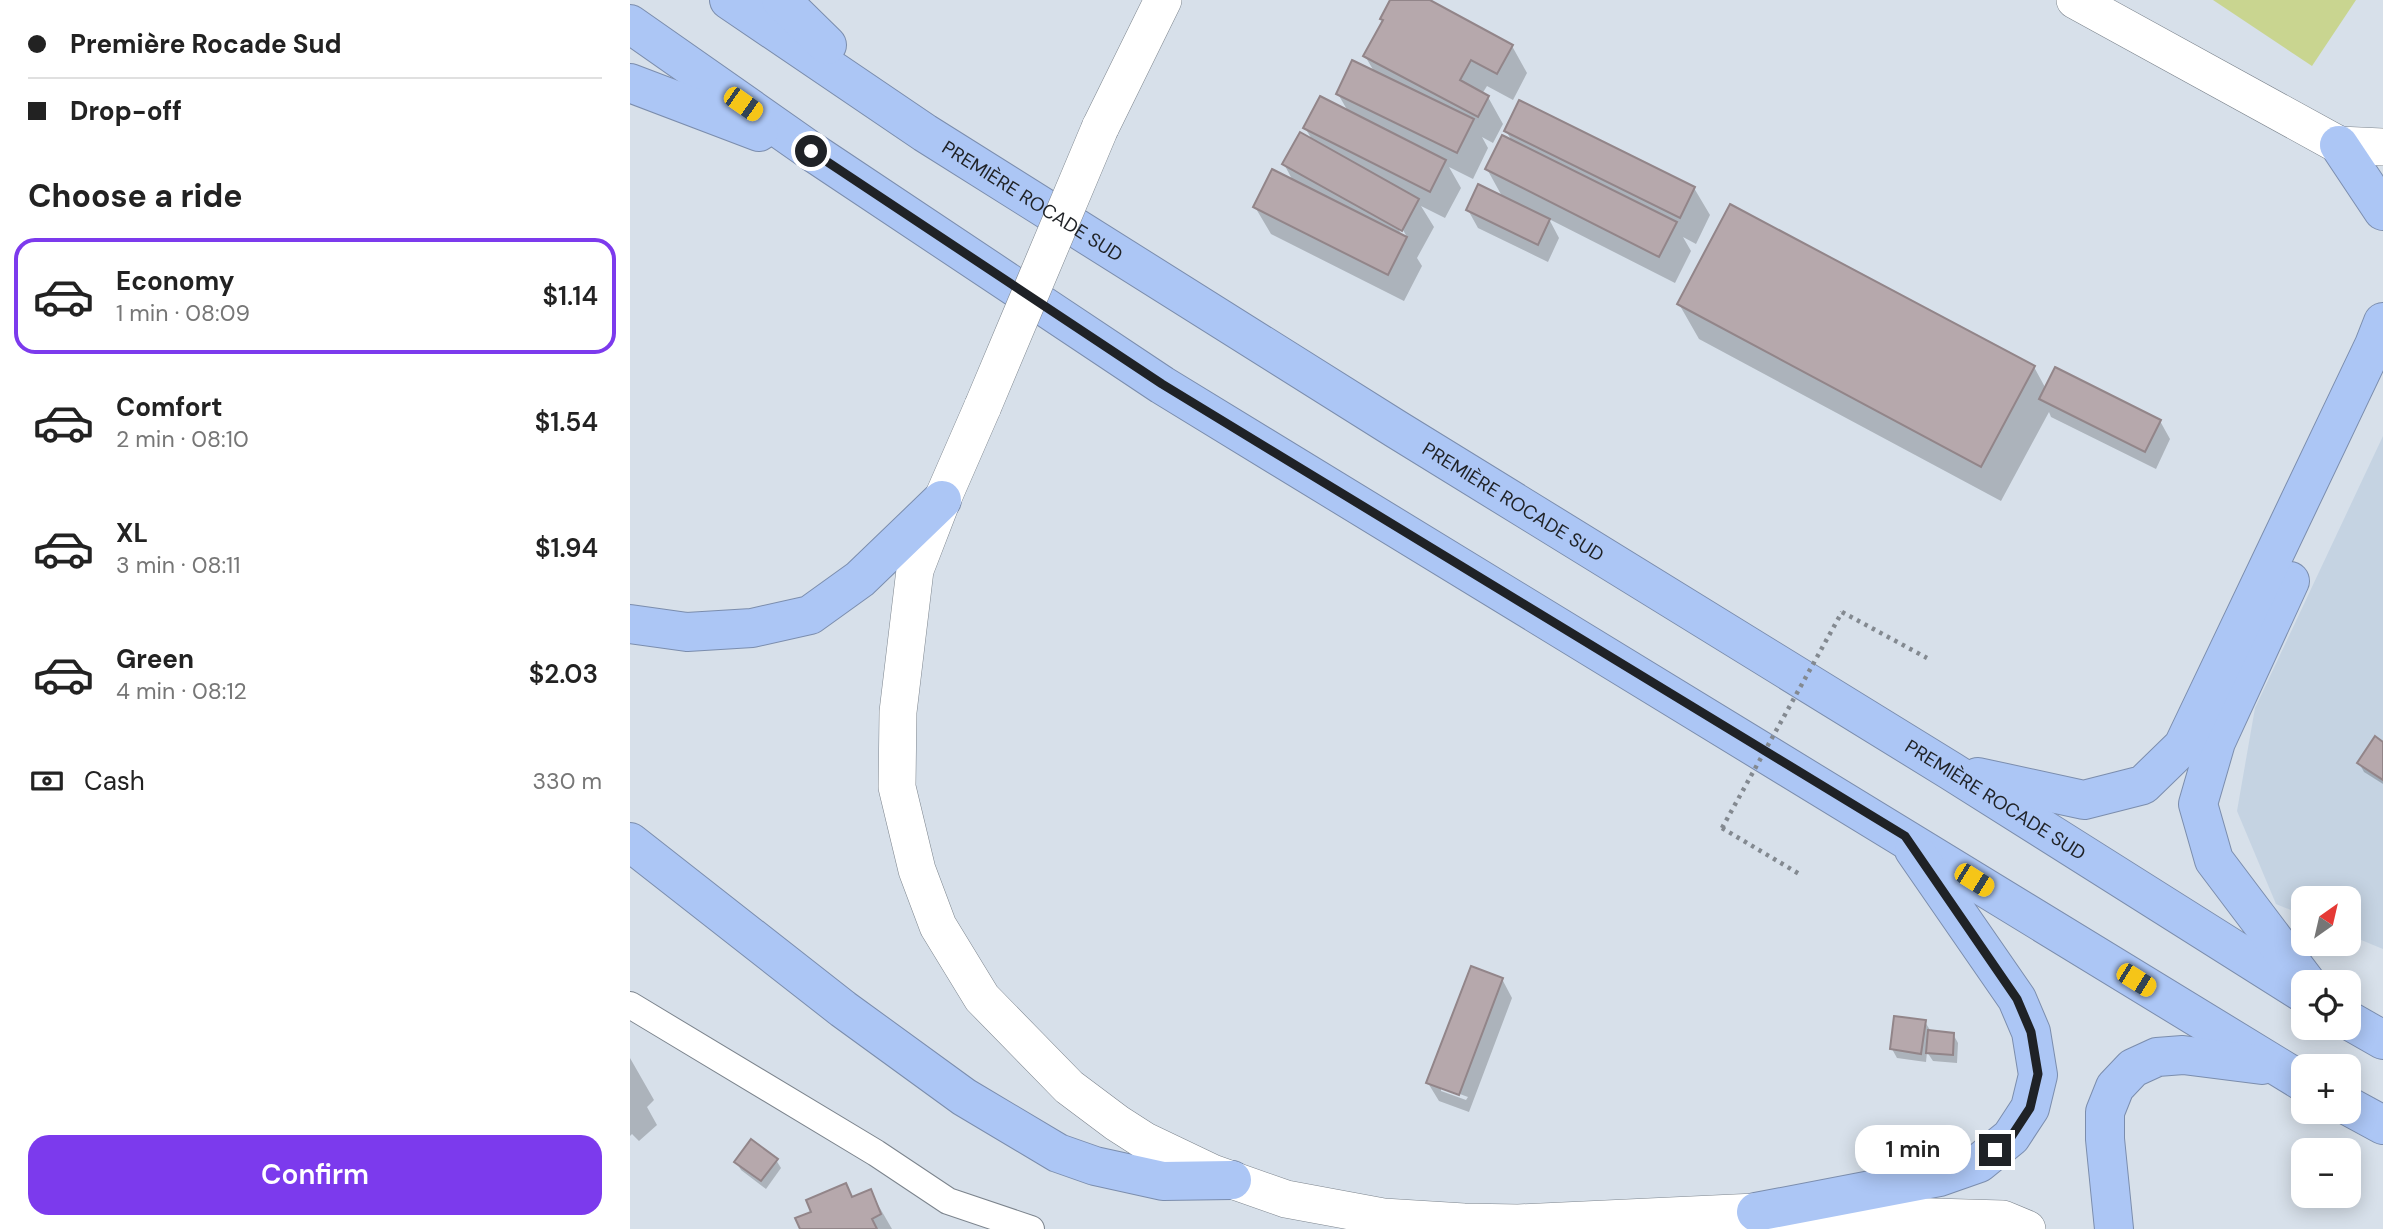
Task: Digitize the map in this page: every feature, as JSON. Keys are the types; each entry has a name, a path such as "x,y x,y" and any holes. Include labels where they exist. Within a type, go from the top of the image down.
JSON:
{"highway":[{"name":"PREMIÈRE ROCADE SUD","path":"729,0 925,133 2291,985"},
{"path":"781,0 925,133"},
{"path":"630,24 811,151 1162,384 1905,836 2289,1074"},
{"path":"630,82 811,151"},
{"path":"2339,145 2383,211"},
{"path":"1951,771 2084,800 2143,785 2183,746 2383,322"},
{"path":"2297,970 2214,860 2198,804 2217,742 2383,379"},
{"path":"630,624 687,632 752,628 810,615 860,579 942,500"},
{"path":"1756,1212 1939,1177 1979,1163 2011,1137 2030,1108 2038,1074 2031,1032 2017,999 1905,836"},
{"path":"630,842 843,1009 964,1097 1058,1153 1095,1166 1163,1181 1232,1180"},
{"path":"2361,1027 2383,1040"},
{"path":"2114,1229 2105,1112 2115,1087 2133,1068 2157,1057 2183,1055 2289,1074"},
{"path":"2361,1113 2383,1125"}],"main road":[{"path":"1163,0 1100,128 942,500 915,570 898,712 897,787 917,870 938,926 982,998 1069,1087 1116,1123 1144,1141 1212,1173 1286,1199 1383,1217 1464,1222 1518,1223 1756,1212 2003,1219 2027,1229"},
{"path":"2075,0 2339,145 2383,147"}],"street":[{"path":"630,1005 876,1153 948,1201 1031,1229"}],"path":[{"path":"1801,875 1722,828 1842,612 1927,658"}],"shaded area":[{"path":"2383,436 2383,949 2361,940 2361,886 2291,886 2291,910 2276,904 2237,811 2255,708"}],"green space":[{"path":"2213,0 2356,0 2312,66"}],"building":[{"path":"1390,0 1430,0 1513,45 1497,74 1471,60 1460,80 1489,96 1478,117 1363,56 1383,20 1380,19"},
{"path":"1352,60 1474,119 1457,153 1336,94"},
{"path":"1320,96 1446,160 1430,192 1303,128"},
{"path":"1519,100 1695,187 1680,218 1504,131"},
{"path":"1300,132 1419,199 1402,231 1282,164"},
{"path":"1502,135 1677,222 1659,257 1485,169"},
{"path":"1272,169 1407,237 1388,275 1253,207"},
{"path":"1478,184 1550,219 1538,245 1466,210"},
{"path":"1730,204 2035,366 1981,467 1677,304"},
{"path":"2055,367 2161,420 2145,452 2039,399"},
{"path":"2375,736 2383,742 2383,780 2357,763"},
{"path":"1471,966 1503,978 1459,1095 1426,1083"},
{"path":"1894,1016 1926,1020 1921,1054 1890,1049"},
{"path":"1928,1030 1954,1033 1953,1055 1926,1053"},
{"path":"751,1139 778,1159 761,1181 734,1162"},
{"path":"846,1183 852,1197 871,1189 881,1214 872,1219 877,1229 800,1229 795,1218 811,1212 806,1200"}],"route":[{"path":"811,151 1162,384 1905,836 1993,961 2017,999 2031,1032 2038,1074 2030,1108 2011,1137 1995,1150"}]}
